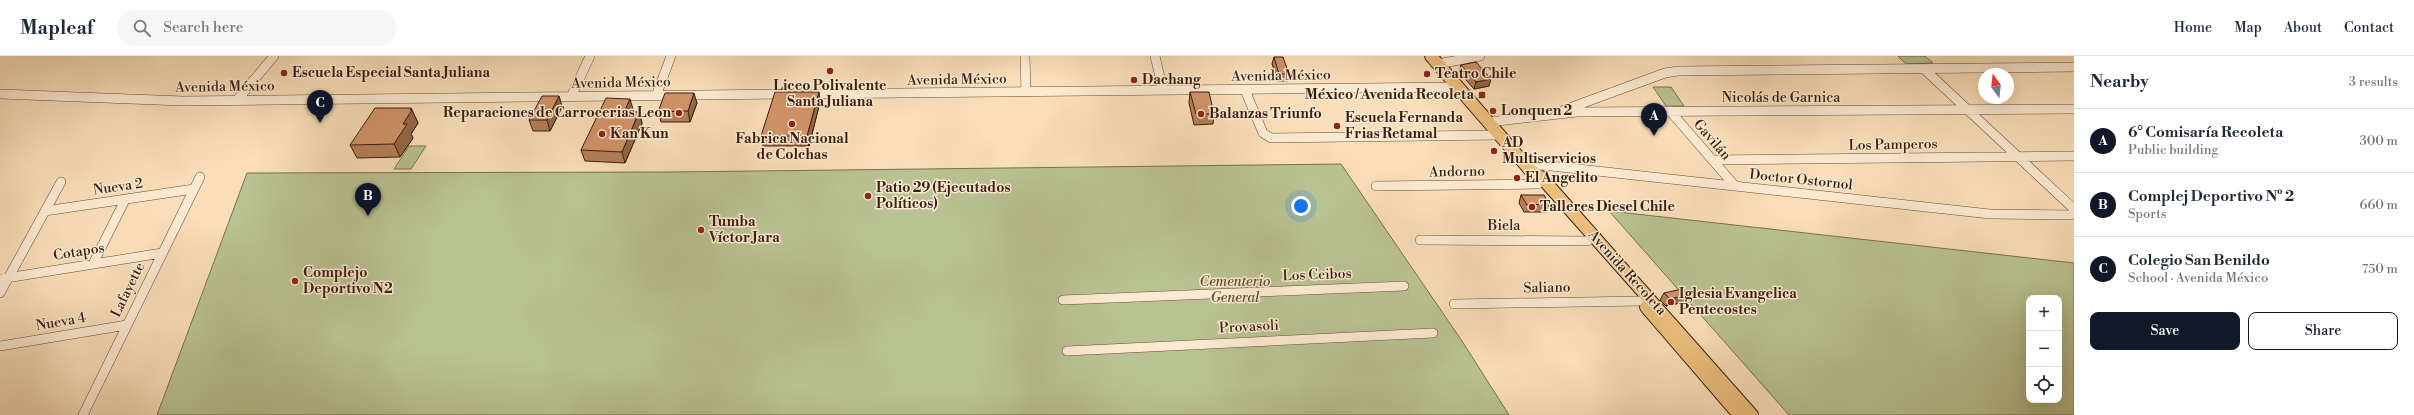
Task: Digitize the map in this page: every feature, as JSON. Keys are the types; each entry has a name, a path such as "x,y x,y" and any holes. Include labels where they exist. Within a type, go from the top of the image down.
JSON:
{"main road":[{"name":"Avenida Recoleta","path":"1434,60 1528,168 1538,184 1739,415"},
{"name":"Avenida Recoleta","path":"1528,168 1542,178 1752,415"}],"street":[{"path":"237,100 274,56"},
{"path":"571,97 590,56"},
{"path":"656,96 671,56"},
{"path":"1025,56 1026,92"},
{"path":"1156,56 1163,90"},
{"path":"1434,60 1480,56"},
{"path":"1555,114 1673,71 2074,67"},
{"path":"1924,69 2074,209"},
{"name":"Avenida México","path":"0,94 154,100 237,100 1458,87"},
{"path":"1245,90 1263,133 1271,138 1500,135"},
{"path":"1586,102 1596,112"},
{"name":"Nicolás de Garnica","path":"1489,122 1555,114 1596,112 2074,108"},
{"name":"Gavilán","path":"1670,112 1735,186"},
{"name":"Los Pamperos","path":"1712,160 2074,156"},
{"name":"Doctor Ostornol","path":"1528,168 1542,165 1990,214 2074,215"},
{"name":"Lafayette","path":"82,415 200,177"},
{"path":"0,294 5,278 61,182"},
{"name":"Andorno","path":"1376,186 1538,184"},
{"name":"Nueva 2","path":"45,211 194,189"},
{"path":"93,264 125,200"},
{"name":"Biela","path":"1420,240 1588,240"},
{"name":"Cotapos","path":"5,278 162,253"},
{"name":"Los Ceibos","path":"1064,300 1404,286"},
{"name":"Saliano","path":"1454,304 1641,301"},
{"name":"Nueva 4","path":"0,346 127,325"},
{"name":"Provasoli","path":"1067,351 1433,333"}],"green space":[{"path":"1898,56 1925,56 1933,63 1906,64"},
{"path":"1653,87 1671,87 1684,106 1666,106"},
{"path":"409,146 426,146 411,169 394,169"},
{"name":"Cementerio General","path":"1341,164 1462,341 1509,415 157,415 247,173 672,172"},
{"path":"1609,211 2074,263 2074,415 1789,415"}],"building":[{"path":"1274,57 1283,57 1289,74 1279,74"},
{"path":"1476,62 1491,79 1476,82 1461,65"},
{"name":"Fabrica Nacional de Colchas","path":"775,92 819,92 807,136 761,136"},
{"path":"1190,92 1209,92 1214,114 1196,114"},
{"path":"665,93 694,93 688,111 658,112"},
{"path":"542,96 559,96 547,120 529,120"},
{"path":"606,98 630,99 624,112 639,112 622,152 581,150"},
{"path":"375,108 411,108 410,110 412,110 403,124 407,124 394,144 350,145"},
{"path":"1521,195 1544,195 1549,204 1527,205"},
{"path":"1682,289 1688,295 1670,299 1664,293"}],"place":[{"name":"Liceo Polivalente Santa Juliana","path":"830,71"},
{"name":"Escuela Especial Santa Juliana","path":"284,73"},
{"name":"Teatro Chile","path":"1427,74"},
{"name":"Dachang","path":"1134,80"},
{"name":"México / Avenida Recoleta","path":"1482,95"},
{"name":"Lonquen 2","path":"1493,111"},
{"name":"Reparaciones de Carrocerias Leon","path":"679,113"},
{"name":"Balanzas Triunfo","path":"1201,114"},
{"name":"Colegio San Benildo","path":"320,123"},
{"name":"Fabrica Nacional de Colchas","path":"792,124"},
{"name":"Escuela Fernanda Frias Retamal","path":"1337,126"},
{"name":"Kan Kun","path":"602,134"},
{"name":"6° Comisaría Recoleta","path":"1654,136"},
{"name":"AD Multiservicios","path":"1494,151"},
{"name":"El Angelito","path":"1517,178"},
{"name":"Patio 29 (Ejecutados Políticos)","path":"868,196"},
{"name":"Talleres Diesel Chile","path":"1532,207"},
{"name":"Complej Deportivo Nº 2","path":"368,216"},
{"name":"Tumba Víctor Jara","path":"701,230"},
{"name":"Complejo Deportivo N2","path":"295,281"},
{"name":"Iglesia Evangelica Pentecostes","path":"1671,302"}]}
